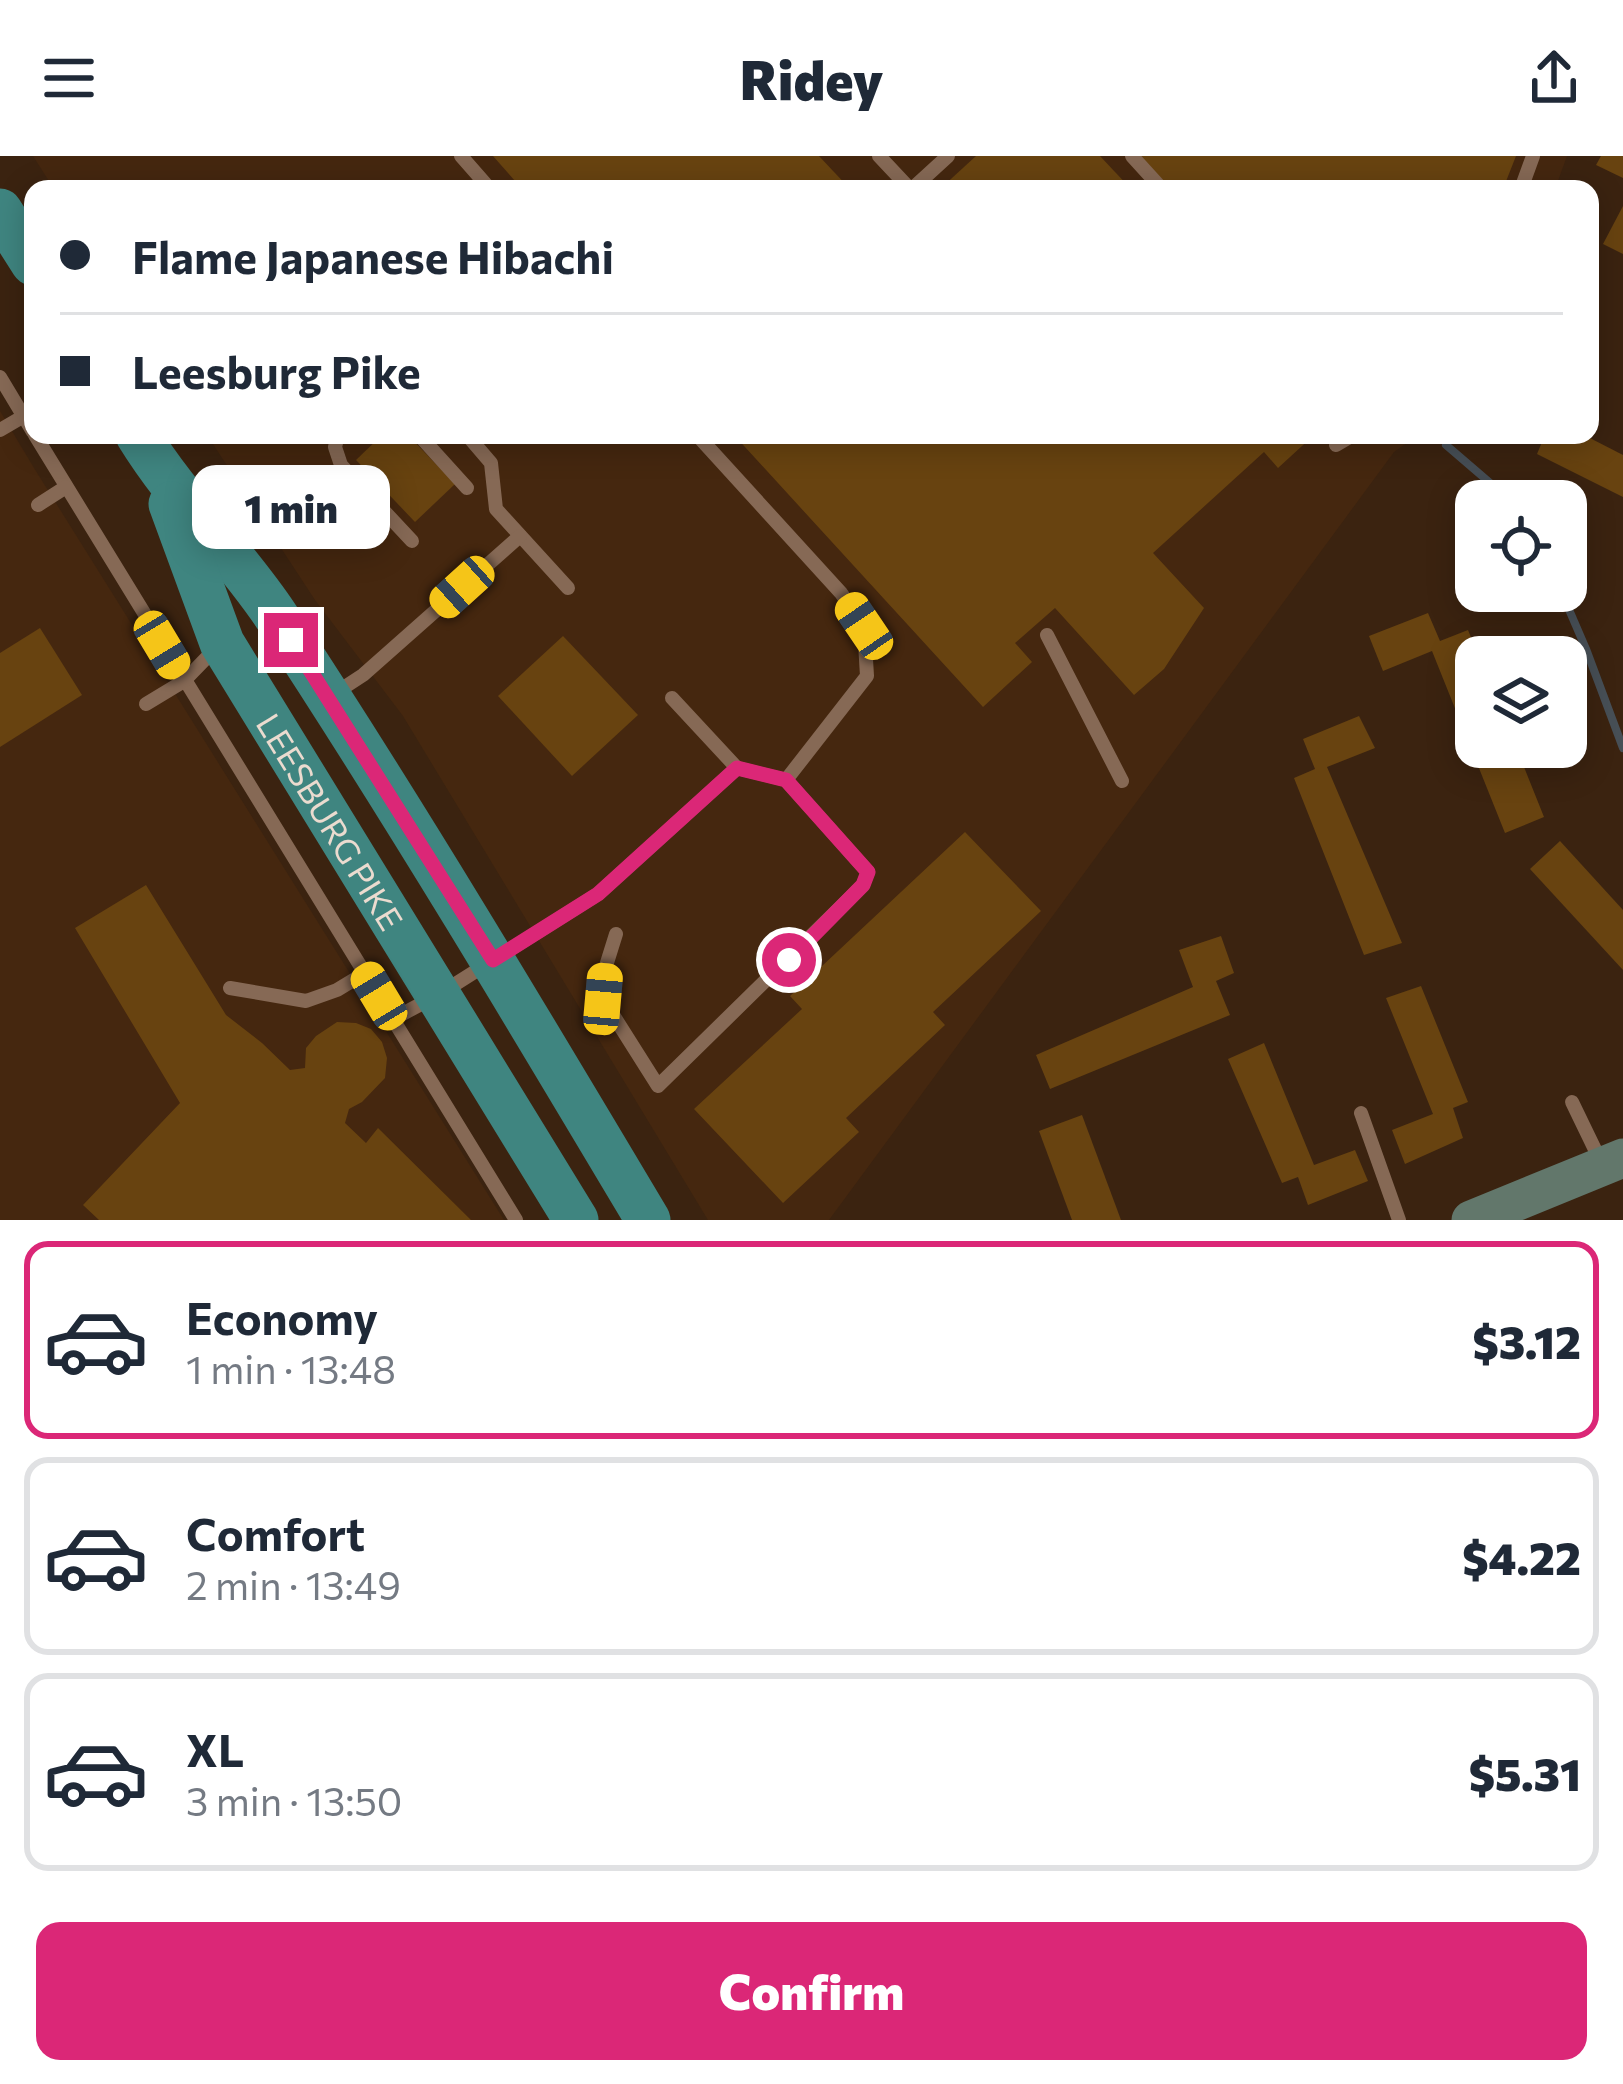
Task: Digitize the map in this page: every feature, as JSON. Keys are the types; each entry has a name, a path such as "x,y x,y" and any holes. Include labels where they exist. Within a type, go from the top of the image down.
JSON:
{"main road":[{"path":"0,211 24,249"},
{"name":"LEESBURG PIKE","path":"148,451 221,643 576,1220"},
{"name":"LEESBURG PIKE","path":"148,451 272,611 493,960 648,1220"}],"street":[{"path":"1471,1220 1613,1162"}],"lane":[{"path":"460,156 482,180"},
{"path":"879,156 902,180"},
{"path":"921,180 948,156"},
{"path":"1132,156 1154,180"},
{"path":"0,376 23,416 0,430"},
{"path":"40,444 516,1220"},
{"path":"336,444 341,465 412,541"},
{"path":"427,444 467,488"},
{"path":"475,444 491,463 496,509 568,588"},
{"path":"705,444 841,593 864,626 867,676 786,780"},
{"path":"38,506 66,487"},
{"path":"328,698 363,675 520,536"},
{"path":"1047,635 1122,781"},
{"path":"146,704 184,681 221,643"},
{"path":"616,934 603,999 658,1086 863,885 868,872 786,780 737,768 672,698"},
{"path":"393,1019 598,894 737,768"},
{"path":"230,988 306,1000 337,990 365,973"},
{"path":"1572,1102 1613,1162"},
{"path":"1361,1113 1399,1220"}],"shaded area":[{"path":"33,156 1567,156 1558,180 48,180"},
{"path":"0,411 34,468 504,1220 0,1220"},
{"path":"213,444 1405,444 1394,452 829,1220 708,1220 403,716 315,600"}],"building":[{"path":"493,156 819,156 842,180 514,180"},
{"path":"976,156 1100,156 1123,180 950,180"},
{"path":"1141,156 1516,156 1507,180 1163,180"},
{"path":"1601,156 1623,156 1623,178 1596,165"},
{"path":"1623,206 1623,254 1603,244"},
{"path":"1599,443 1623,455 1623,497 1537,454 1541,444"},
{"path":"373,444 417,444 455,484 415,522 356,460"},
{"path":"742,444 1304,444 1278,468 1264,452 1153,553 1204,608 1164,669 1134,695 1055,608 1015,643 1032,662 983,707"},
{"path":"1428,613 1440,641 1468,630 1470,636 1455,636 1455,708 1432,651 1383,671 1369,636"},
{"path":"40,628 82,695 0,747 0,653"},
{"path":"563,636 638,715 572,776 498,696"},
{"path":"1359,716 1375,748 1327,767 1402,943 1364,955 1294,778 1315,769 1303,739"},
{"path":"1479,768 1524,768 1544,817 1505,833"},
{"path":"965,832 1041,911 933,1012 945,1025 846,1118 859,1132 783,1203 694,1109 802,1009 790,996"},
{"path":"1560,841 1623,910 1623,970 1530,869"},
{"path":"146,885 226,1015 290,1070 305,1068 306,1048 337,1022 371,1029 387,1058 385,1078 349,1109 345,1123 366,1143 378,1128 471,1220 99,1220 83,1205 180,1103 75,928"},
{"path":"1221,936 1234,973 1216,981 1230,1015 1050,1089 1036,1055 1193,987 1179,950"},
{"path":"1421,986 1468,1102 1453,1108 1463,1138 1405,1164 1392,1130 1433,1114 1386,998"},
{"path":"1264,1043 1314,1165 1355,1150 1368,1181 1308,1205 1298,1177 1282,1183 1228,1059"},
{"path":"1082,1115 1121,1220 1072,1220 1039,1131"}],"waterway":[{"path":"1446,445 1487,480"},
{"path":"1570,612 1623,748"}],"route":[{"path":"291,640 493,960 598,894 737,768 786,780 868,872 863,885 789,960"}]}
